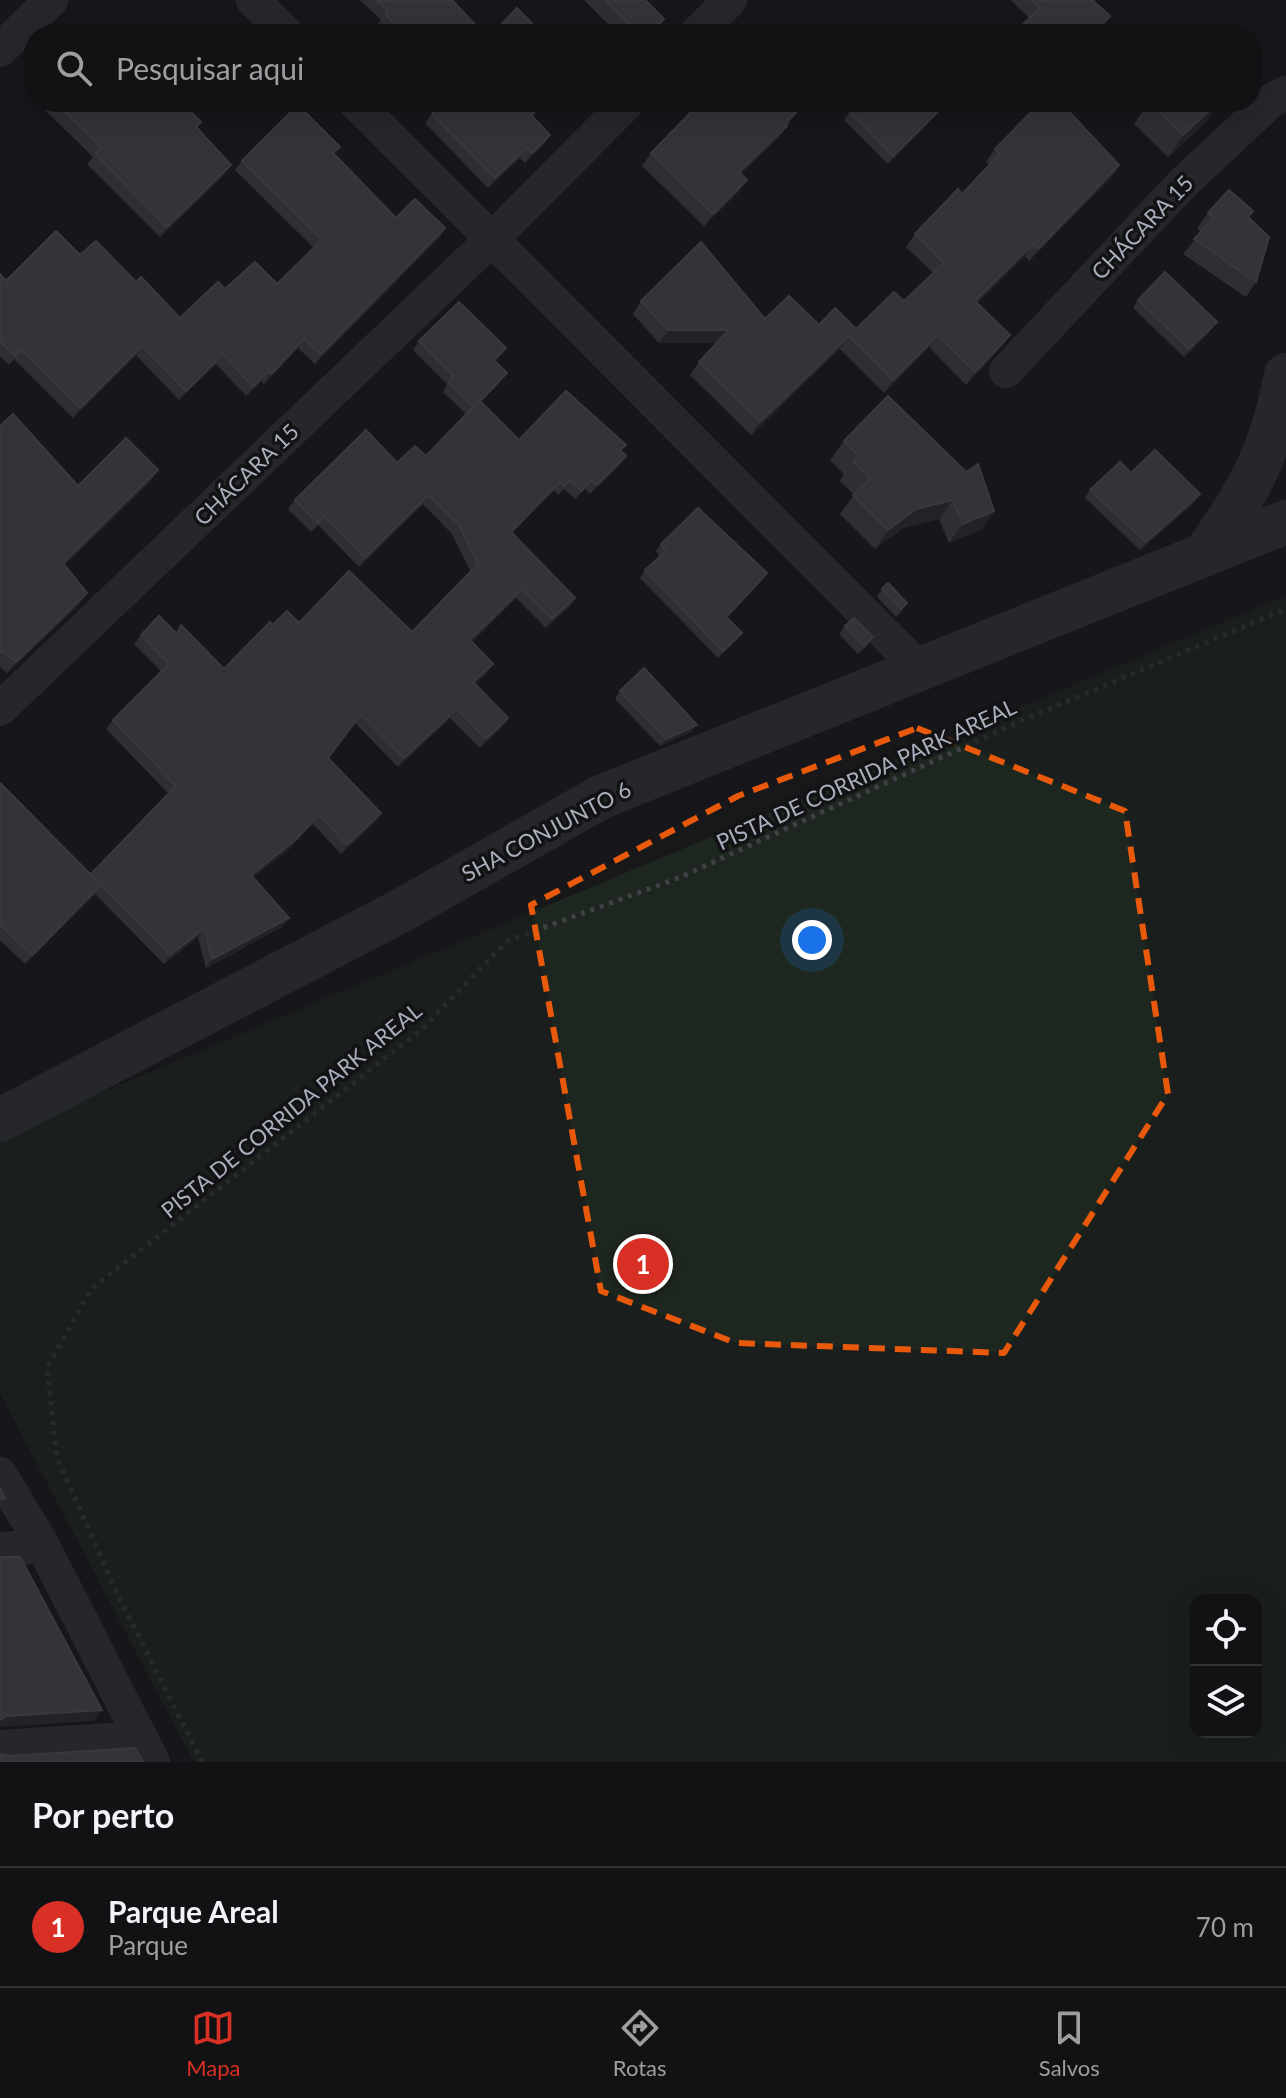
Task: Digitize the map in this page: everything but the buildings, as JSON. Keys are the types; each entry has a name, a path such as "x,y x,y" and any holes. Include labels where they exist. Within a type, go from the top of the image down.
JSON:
{"street":[{"path":"27,24 51,0"},
{"path":"253,0 277,24"},
{"path":"706,24 730,0"},
{"path":"0,50 24,26"},
{"name":"CHÁCARA 15","path":"1262,109 1286,93"},
{"path":"365,112 922,671"},
{"name":"CHÁCARA 15","path":"0,709 492,239 618,112"},
{"name":"CHÁCARA 15","path":"1006,371 1182,184 1259,112"},
{"path":"1204,555 1243,501 1275,427 1285,384"},
{"name":"SHA CONJUNTO 6","path":"0,1120 404,909 601,797 776,725 922,671 1286,522"},
{"path":"0,1474 43,1546 147,1750 0,1747"},
{"path":"0,1549 43,1546"}],"path":[{"name":"PISTA DE CORRIDA PARK AREAL","path":"202,1762 115,1589 57,1458 47,1368 91,1289 421,1030 507,941 681,877 1023,720 1286,609"}],"highlighted area":[{"path":"917,728 1125,811 1168,1094 1004,1353 736,1343 601,1291 531,905 738,796"}],"shaded area":[{"path":"1286,596 1286,1762 194,1762 0,1393 0,1135"}],"place":[{"name":"Parque Areal","path":"643,1264"}]}
